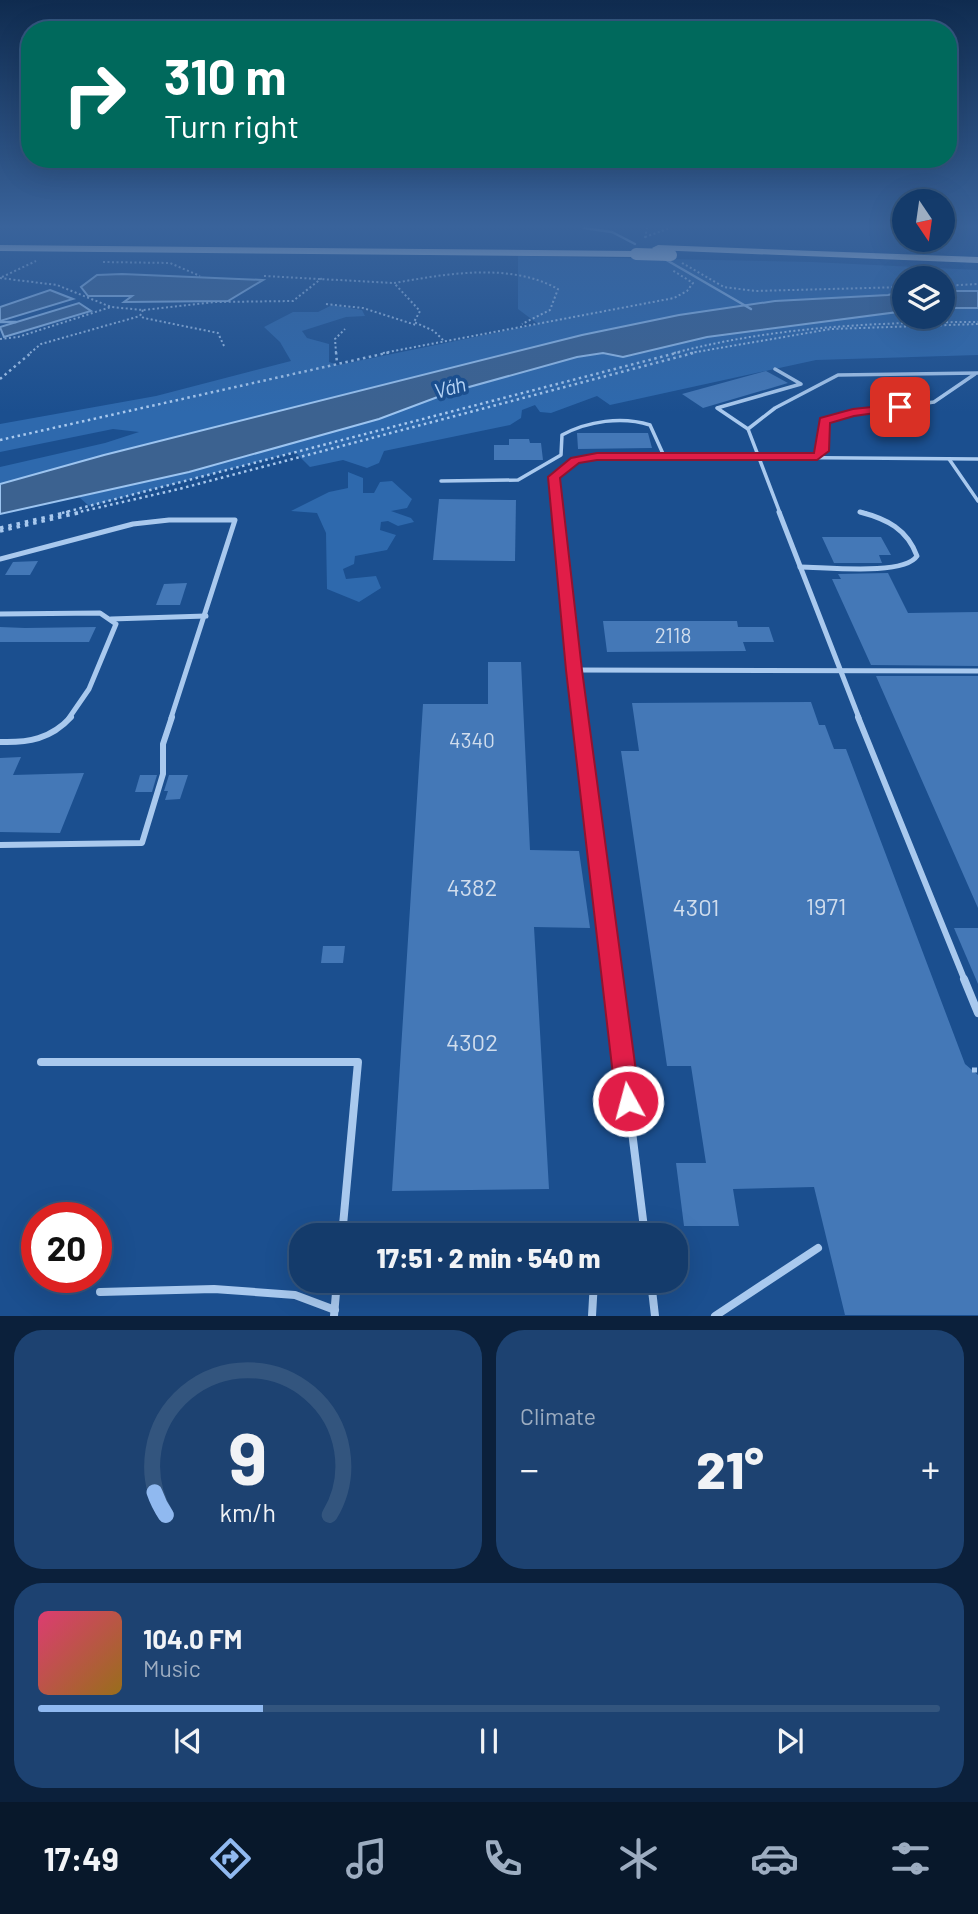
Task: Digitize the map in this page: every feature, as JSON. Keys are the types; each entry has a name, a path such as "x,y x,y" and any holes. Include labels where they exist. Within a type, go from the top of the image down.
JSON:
{"lane":[{"path":"775,369 801,384 717,408 748,429 839,671 978,1013"},
{"path":"748,429 775,408 838,375 978,373 934,401 853,412 824,421 822,451 817,457"},
{"path":"441,481 517,480 561,455 562,435 571,429 631,419 650,425 664,456"},
{"path":"643,1223 574,670 554,477 576,460 597,456 978,459"},
{"path":"949,459 978,501"},
{"path":"800,568 894,568 914,562 917,556 914,547 899,526 889,520 860,512"},
{"path":"0,559 133,524 169,520 234,520 206,616 163,744 163,774 142,842 0,845"},
{"path":"0,614 100,613 117,624 84,703 70,720 34,743 0,742"},
{"path":"109,619 206,616"},
{"path":"574,670 978,671"},
{"path":"41,1062 358,1062 343,1223"},
{"path":"715,1315 818,1248"},
{"path":"112,1292 214,1289 295,1295 334,1313 336,1293"},
{"path":"592,1315 593,1293"},
{"path":"652,1293 655,1315"}],"path":[{"path":"68,289 111,307 143,310 215,302 293,301 308,289"},
{"path":"400,289 420,311 414,322 434,331 443,340"},
{"path":"517,326 550,310 558,289"},
{"path":"0,440 443,340 659,302 685,294 688,289"},
{"path":"749,289 784,289"},
{"path":"326,304 363,309 422,326"},
{"path":"0,339 19,337 111,307"},
{"path":"140,316 143,310"},
{"path":"0,379 41,344 140,316 156,322 211,330 218,333 223,346"},
{"path":"0,529 179,489 710,348 831,330 978,323"},
{"path":"337,363 335,340 345,329"}],"shaded area":[{"path":"518,289 892,289 892,294 888,295 775,301 679,315 582,335 104,455 0,484 0,467 105,443 139,432 113,429 0,452 0,424 156,396 291,361 280,342 264,327 293,312 318,312 332,305 362,310 365,316 346,317 302,331 307,338 329,344 329,362 338,365 538,324 518,309"},
{"path":"955,289 978,289 955,291"},
{"path":"955,308 978,308 978,355 816,360 610,405 597,396 551,413 540,412 535,405 522,410 521,418 510,425 384,451 379,463 367,468 343,460 310,467 295,452 89,506 79,497 189,472 379,419 451,392 577,357 603,353 623,357 707,337 892,313 892,329 955,329"},
{"path":"348,472 363,478 363,493 374,493 380,482 392,481 412,499 407,508 391,511 411,518 414,522 398,526 388,521 381,522 380,530 396,535 387,550 355,556 354,564 343,569 346,579 376,576 381,588 359,602 327,589 326,533 317,513 291,511 329,492 348,488"}],"water":[{"path":"83,289 247,289 228,301 124,302 132,296 88,296"},
{"path":"50,290 73,299 0,321 0,307"},
{"path":"955,291 978,291 978,308 955,308"},
{"name":"Váh","path":"892,294 892,313 707,337 623,357 603,353 577,357 451,392 379,419 189,472 0,514 0,484 104,455 582,335 679,315 775,301"},
{"path":"79,303 91,311 4,337 0,327"}],"building":[{"path":"766,371 788,383 703,408 682,394"},
{"path":"577,433 648,433 652,448 578,449"},
{"path":"509,439 529,439 530,443 541,443 543,460 494,460 494,445 509,445"},
{"path":"439,499 516,500 515,561 433,560"},
{"path":"822,537 881,537 891,555 879,555 882,563 834,563"},
{"path":"38,561 30,575 5,575 13,562"},
{"path":"888,573 908,613 978,612 978,666 871,665 832,579 841,579 838,574"},
{"path":"187,583 180,605 156,605 164,584"},
{"path":"603,621 737,621 738,627 769,627 774,642 743,642 746,651 607,652"},
{"path":"0,627 96,627 89,642 0,642"},
{"path":"488,662 521,662 530,850 579,851 590,928 534,927 549,1189 392,1191 423,704 488,704"},
{"path":"876,676 978,676 978,908 887,701"},
{"path":"811,702 819,725 825,725 834,749 846,749 965,1064 978,1075 978,1315 845,1315 814,1187 733,1189 739,1226 688,1226 688,1223 684,1223 676,1163 706,1163 691,1066 667,1066 621,751 639,751 632,703"},
{"path":"21,757 13,775 84,773 60,833 0,832 0,758"},
{"path":"140,775 157,775 152,792 135,792"},
{"path":"169,775 188,775 180,799 165,800 168,791 164,791"},
{"path":"954,928 978,928 978,984"},
{"path":"323,946 345,946 343,963 321,963"}],"waterway":[{"path":"717,289 751,309"},
{"path":"0,322 16,322"}],"route":[{"path":"628,1101 574,670 554,477 576,460 597,456 817,457 822,451 824,421 853,412 900,407"}]}
